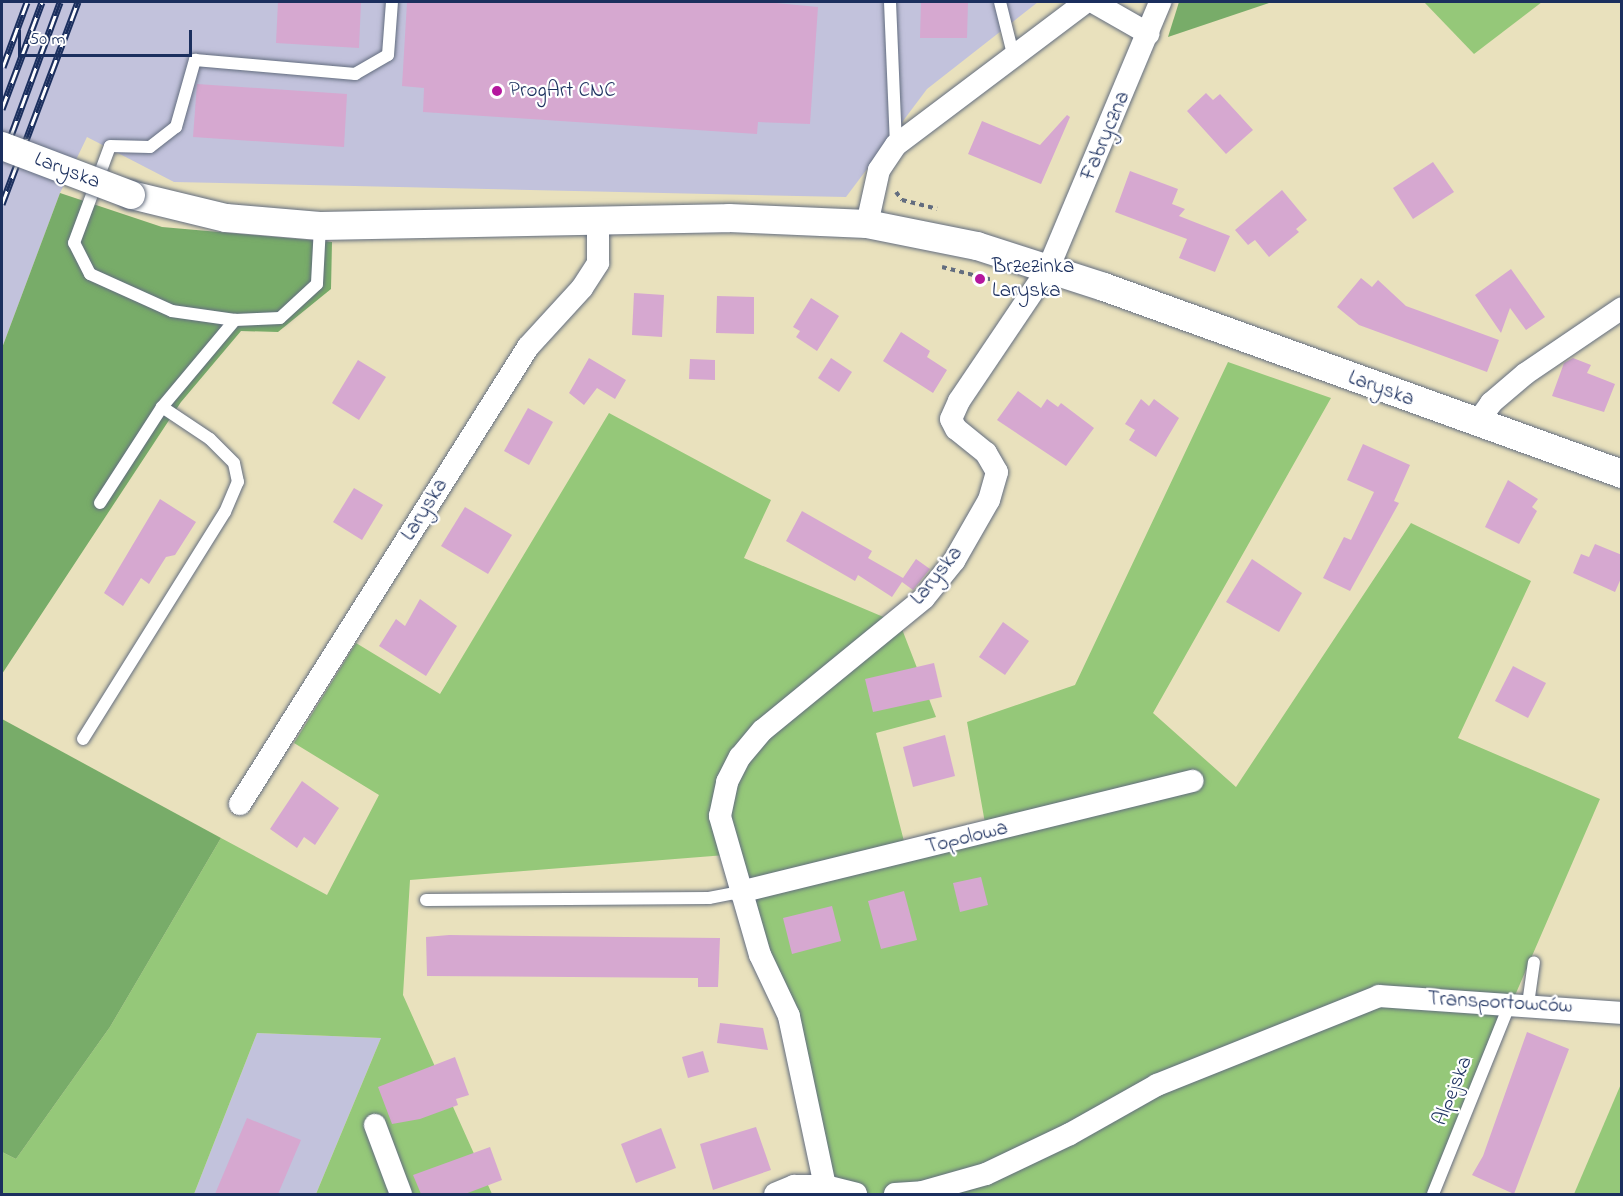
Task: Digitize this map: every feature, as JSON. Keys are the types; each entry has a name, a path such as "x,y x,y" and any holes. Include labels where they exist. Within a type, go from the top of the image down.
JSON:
{"street":[{"path":"867,224 879,170 897,145 1086,2"},
{"path":"1093,2 1149,34"},
{"name":"Fabryczna","path":"1048,268 1149,34 1160,2"},
{"name":"Laryska","path":"2,146 131,195 226,218 320,226 729,218 867,224 977,246 1048,268 1476,424 1622,474"},
{"name":"Laryska","path":"240,804 528,347 582,288 598,263 598,219"},
{"name":"Laryska","path":"740,892 720,816 727,782 740,757 763,729 924,598 954,561 995,488 997,472 986,453 956,429 951,419 959,401 1048,268"},
{"path":"1476,424 1491,403 1525,374 1622,308"},
{"name":"Topolowa","path":"740,892 1192,781"},
{"path":"740,892 760,955 789,1016 825,1186"},
{"name":"Transportowców","path":"895,1194 922,1192 986,1174 1070,1134 1157,1085 1379,996 1622,1013"},
{"path":"375,1125 401,1194"},
{"path":"775,1194 794,1186 825,1186 856,1194"}],"lane":[{"path":"320,226 317,284 280,318 235,320 172,311 90,274 74,243 110,146 150,147 176,127 195,60 355,74 388,55 392,2"},
{"path":"890,2 897,145"},
{"path":"1000,2 1014,57"},
{"path":"100,503 162,407 235,320"},
{"path":"84,739 225,512 238,482 234,463 210,439 162,407"},
{"name":"Topolowa","path":"426,900 709,898 740,892"},
{"name":"Alpejska","path":"1433,1194 1519,1004 1534,962"}],"shaded area":[{"path":"2,2 1038,2 927,89 846,197 174,182 87,137 60,193 2,348"},
{"path":"257,1033 381,1038 316,1194 194,1194"}],"green space":[{"path":"1179,2 1272,2 1168,37"},
{"path":"1424,2 1542,2 1474,54"},
{"path":"60,193 162,227 332,242 331,289 278,332 241,331 181,402 2,674 2,348"},
{"path":"1228,362 1331,398 1153,713 1236,787 1411,523 1531,581 1458,738 1600,799 1429,1194 812,1194 815,1187 777,970 738,854 410,880 403,995 492,1194 316,1194 381,1038 257,1033 194,1194 2,1194 2,1152 16,1159 110,1027 221,838 327,895 379,795 294,743 356,643 440,694 609,413 771,500 744,558 900,624 936,717 876,733 906,849 985,823 967,722 1075,685"},
{"path":"2,719 221,838 110,1027 16,1159 2,1152"},
{"path":"1621,1084 1621,1194 1574,1194"}],"building":[{"path":"278,2 361,2 359,48 276,43"},
{"path":"407,2 765,2 818,7 810,124 758,122 757,134 423,112 424,88 402,86"},
{"path":"921,2 968,2 967,38 920,38"},
{"path":"197,84 347,94 344,147 193,137"},
{"path":"1206,93 1213,100 1220,94 1253,130 1226,154 1187,111"},
{"path":"1067,115 1070,117 1041,184 968,154 982,121 1040,145"},
{"path":"1433,162 1454,192 1413,219 1393,188"},
{"path":"1130,171 1178,189 1172,204 1185,209 1179,216 1230,236 1215,272 1179,258 1187,239 1115,212"},
{"path":"1282,190 1307,220 1296,229 1299,232 1269,257 1255,240 1248,245 1235,230"},
{"path":"1511,269 1545,317 1526,330 1510,308 1501,333 1475,295"},
{"path":"1361,278 1372,287 1378,280 1406,306 1499,340 1487,372 1359,325 1337,307"},
{"path":"634,293 664,295 662,337 632,335"},
{"path":"717,296 754,297 754,334 716,333"},
{"path":"811,298 839,316 817,351 796,337 800,331 793,327"},
{"path":"901,332 930,351 927,357 947,370 933,393 883,361"},
{"path":"589,358 626,380 615,399 597,388 584,405 569,393"},
{"path":"831,358 852,372 839,392 818,378"},
{"path":"1573,358 1591,365 1587,373 1615,384 1604,412 1552,396 1564,363"},
{"path":"690,359 715,360 715,380 689,379"},
{"path":"358,360 386,377 359,420 332,403"},
{"path":"1018,391 1041,408 1047,399 1058,407 1061,403 1094,428 1066,466 997,420"},
{"path":"1141,399 1149,406 1154,399 1179,418 1156,457 1129,440 1135,430 1125,424"},
{"path":"528,408 553,422 529,465 504,451"},
{"path":"1363,444 1410,465 1394,501 1399,503 1350,591 1323,578 1344,537 1351,540 1374,492 1347,480"},
{"path":"1508,480 1538,499 1532,507 1537,511 1519,544 1485,527"},
{"path":"354,488 383,505 362,540 333,522"},
{"path":"160,499 196,522 175,555 166,557 149,584 141,578 123,606 104,593"},
{"path":"465,507 512,535 488,574 441,546"},
{"path":"802,511 872,551 868,558 903,578 916,559 930,569 913,590 902,582 892,597 858,575 855,581 786,541"},
{"path":"1595,544 1622,555 1622,576 1615,592 1573,573 1581,554 1589,557"},
{"path":"1252,559 1302,593 1279,632 1226,602"},
{"path":"420,599 457,626 426,676 379,646 396,619 405,626"},
{"path":"1003,622 1029,641 1005,675 979,657"},
{"path":"934,663 942,697 873,712 865,679"},
{"path":"1513,666 1546,683 1528,718 1495,701"},
{"path":"945,735 955,776 913,787 903,747"},
{"path":"302,781 339,808 315,845 304,837 297,848 270,829"},
{"path":"981,877 988,905 960,912 953,883"},
{"path":"904,891 917,940 881,949 868,901"},
{"path":"832,906 841,941 792,954 783,918"},
{"path":"449,935 720,938 718,987 698,987 698,978 427,976 426,937"},
{"path":"720,1023 763,1028 768,1050 717,1043"},
{"path":"1527,1032 1569,1049 1514,1194 1472,1175 1483,1156"},
{"path":"703,1051 709,1072 688,1078 682,1057"},
{"path":"455,1057 469,1095 456,1099 458,1105 420,1119 392,1124 378,1087"},
{"path":"247,1118 301,1140 278,1194 215,1194"},
{"path":"756,1127 771,1170 713,1190 700,1144"},
{"path":"661,1128 676,1168 636,1183 621,1144"},
{"path":"490,1147 502,1180 465,1194 421,1194 413,1175"}],"railway":[{"path":"3,67 27,2"},
{"path":"2,109 42,2"},
{"path":"2,160 60,2"},
{"path":"2,204 78,2"}],"place":[{"name":"ProgArt CNC","path":"497,91"},
{"name":"Brzezinka Laryska","path":"980,279"}]}
